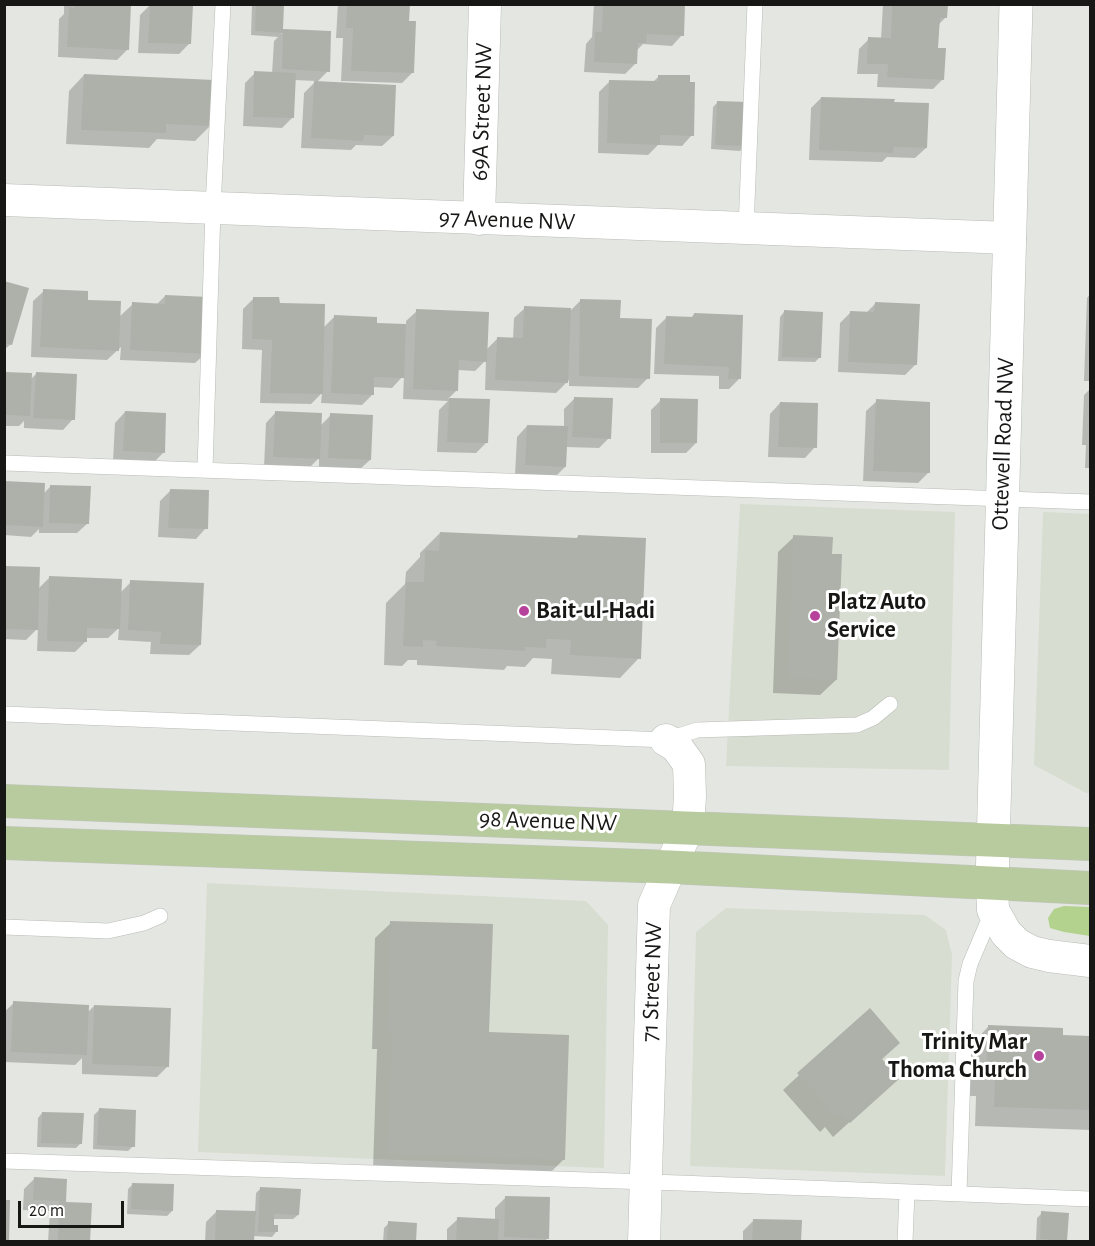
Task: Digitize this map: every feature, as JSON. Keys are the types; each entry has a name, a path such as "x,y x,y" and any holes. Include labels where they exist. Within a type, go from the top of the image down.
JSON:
{"main road":[{"name":"98 Avenue NW","path":"4,801 1090,844"},
{"name":"98 Avenue NW","path":"4,843 670,867 992,897 1090,888"}],"street":[{"name":"69A Street NW","path":"478,219 485,4"},
{"name":"Ottewell Road NW","path":"992,897 1016,4"},
{"name":"97 Avenue NW","path":"4,200 1010,238"},
{"name":"71 Street NW","path":"644,1242 654,905 688,827 689,764 676,746 666,740"},
{"path":"992,897 1006,933 1017,944 1032,952 1049,956 1090,961"}],"lane":[{"path":"205,470 213,208 223,4"},
{"path":"746,229 754,4"},
{"path":"4,463 1090,502"},
{"path":"4,714 666,740 697,730 857,725 873,718 890,704"},
{"path":"959,1194 966,981 992,897"},
{"path":"4,927 108,931 144,924 160,916"},
{"path":"4,1161 1090,1199"},
{"path":"906,1242 907,1192"}],"shaded area":[{"path":"740,504 955,512 949,770 726,766"},
{"path":"1043,512 1090,514 1090,793 1034,765"},
{"path":"207,883 586,901 608,925 604,1168 198,1152"},
{"path":"726,908 925,915 946,930 952,955 945,1176 690,1166 696,932"}],"green space":[{"path":"1064,906 1090,907 1090,936 1050,928 1048,918 1054,909"}],"building":[{"path":"74,4 131,4 129,50 67,47 69,7 74,8"},
{"path":"150,4 193,5 191,44 148,43"},
{"path":"256,4 284,4 283,29 331,31 330,72 282,69 283,33 255,31"},
{"path":"347,4 410,4 409,21 416,21 414,73 351,71 353,28 346,28"},
{"path":"603,4 685,4 684,36 647,34 646,43 638,43 637,64 594,62 595,32 602,32"},
{"path":"892,4 948,4 947,18 940,18 938,48 946,48 944,80 887,77 888,64 867,64 868,37 891,38"},
{"path":"254,71 296,73 294,118 253,117"},
{"path":"84,74 214,80 211,126 166,124 166,133 81,130"},
{"path":"658,75 690,75 690,82 695,82 694,136 660,135 660,145 607,143 609,80 658,81"},
{"path":"314,81 396,85 394,136 364,135 363,141 311,138"},
{"path":"821,97 895,99 894,102 929,103 927,148 894,147 893,153 819,150"},
{"path":"717,101 748,102 746,146 715,145"},
{"path":"4,281 29,288 12,345 4,343"},
{"path":"43,289 88,291 88,300 121,301 119,351 40,347"},
{"path":"165,295 209,297 207,354 130,350 132,302 165,304"},
{"path":"253,297 279,297 280,303 325,304 323,394 270,393 272,340 252,339"},
{"path":"580,299 621,300 620,318 652,319 650,379 579,376"},
{"path":"875,302 920,304 917,365 848,362 850,311 874,312"},
{"path":"524,306 571,308 568,383 495,380 497,337 523,338"},
{"path":"416,309 489,312 487,362 459,360 458,391 413,389"},
{"path":"784,310 823,312 821,358 782,357"},
{"path":"694,313 743,315 741,379 728,379 729,367 664,364 666,316 694,317"},
{"path":"334,315 377,317 377,323 406,324 404,378 374,377 374,395 331,393"},
{"path":"5,372 32,373 30,416 5,415"},
{"path":"36,372 77,374 75,420 33,418"},
{"path":"574,397 613,398 611,439 572,437"},
{"path":"449,398 490,399 488,443 447,442"},
{"path":"660,398 698,399 697,443 660,443"},
{"path":"876,399 930,402 930,473 873,471"},
{"path":"780,402 818,403 817,448 778,447"},
{"path":"125,411 166,413 165,453 123,451"},
{"path":"275,411 322,413 320,459 273,457"},
{"path":"330,413 373,415 371,460 328,458"},
{"path":"527,425 568,426 566,467 525,465"},
{"path":"4,481 45,483 43,527 4,525"},
{"path":"50,485 91,486 89,524 49,523"},
{"path":"170,489 209,490 208,529 168,528"},
{"name":"Bait-ul-Hadi","path":"440,532 578,538 578,535 646,538 641,659 570,655 571,640 546,639 546,648 525,647 525,651 436,646 437,641 423,640 423,647 403,646 406,582 424,582 425,550 439,551"},
{"name":"Platz Auto Service","path":"793,535 833,537 832,554 842,554 837,680 787,678"},
{"path":"4,566 40,567 38,630 4,629"},
{"path":"49,576 122,579 120,629 87,628 87,642 47,641"},
{"path":"130,580 204,583 201,645 160,644 161,632 128,630"},
{"path":"390,921 493,924 489,1032 569,1035 565,1160 387,1154 391,1034 387,1034"},
{"path":"13,1001 89,1005 87,1055 11,1052"},
{"path":"94,1005 171,1008 169,1067 92,1064"},
{"path":"870,1008 900,1043 882,1059 899,1079 850,1123 841,1113 836,1118 797,1073"},
{"name":"Trinity Mar Thoma Church","path":"988,1025 1063,1028 1063,1035 1090,1036 1090,1110 994,1107 995,1077 986,1076"},
{"path":"99,1108 136,1110 135,1147 97,1145"},
{"path":"42,1112 84,1113 82,1144 41,1143"},
{"path":"34,1177 67,1179 66,1202 92,1203 90,1242 58,1242 59,1201 33,1200"},
{"path":"132,1183 174,1184 173,1211 131,1209"},
{"path":"260,1187 301,1189 299,1215 274,1214 274,1225 278,1225 278,1232 258,1232"},
{"path":"505,1196 550,1197 549,1239 504,1237"},
{"path":"4,1200 10,1200 9,1241 4,1241"},
{"path":"216,1210 256,1211 254,1242 215,1242"},
{"path":"1041,1211 1069,1213 1067,1241 1040,1239"},
{"path":"457,1217 499,1219 498,1242 456,1242"},
{"path":"753,1219 802,1220 801,1242 752,1242"},
{"path":"388,1221 417,1223 416,1242 387,1242"}],"place":[{"name":"Bait-ul-Hadi","path":"524,611"},
{"name":"Platz Auto Service","path":"815,616"},
{"name":"Trinity Mar Thoma Church","path":"1039,1056"}]}
